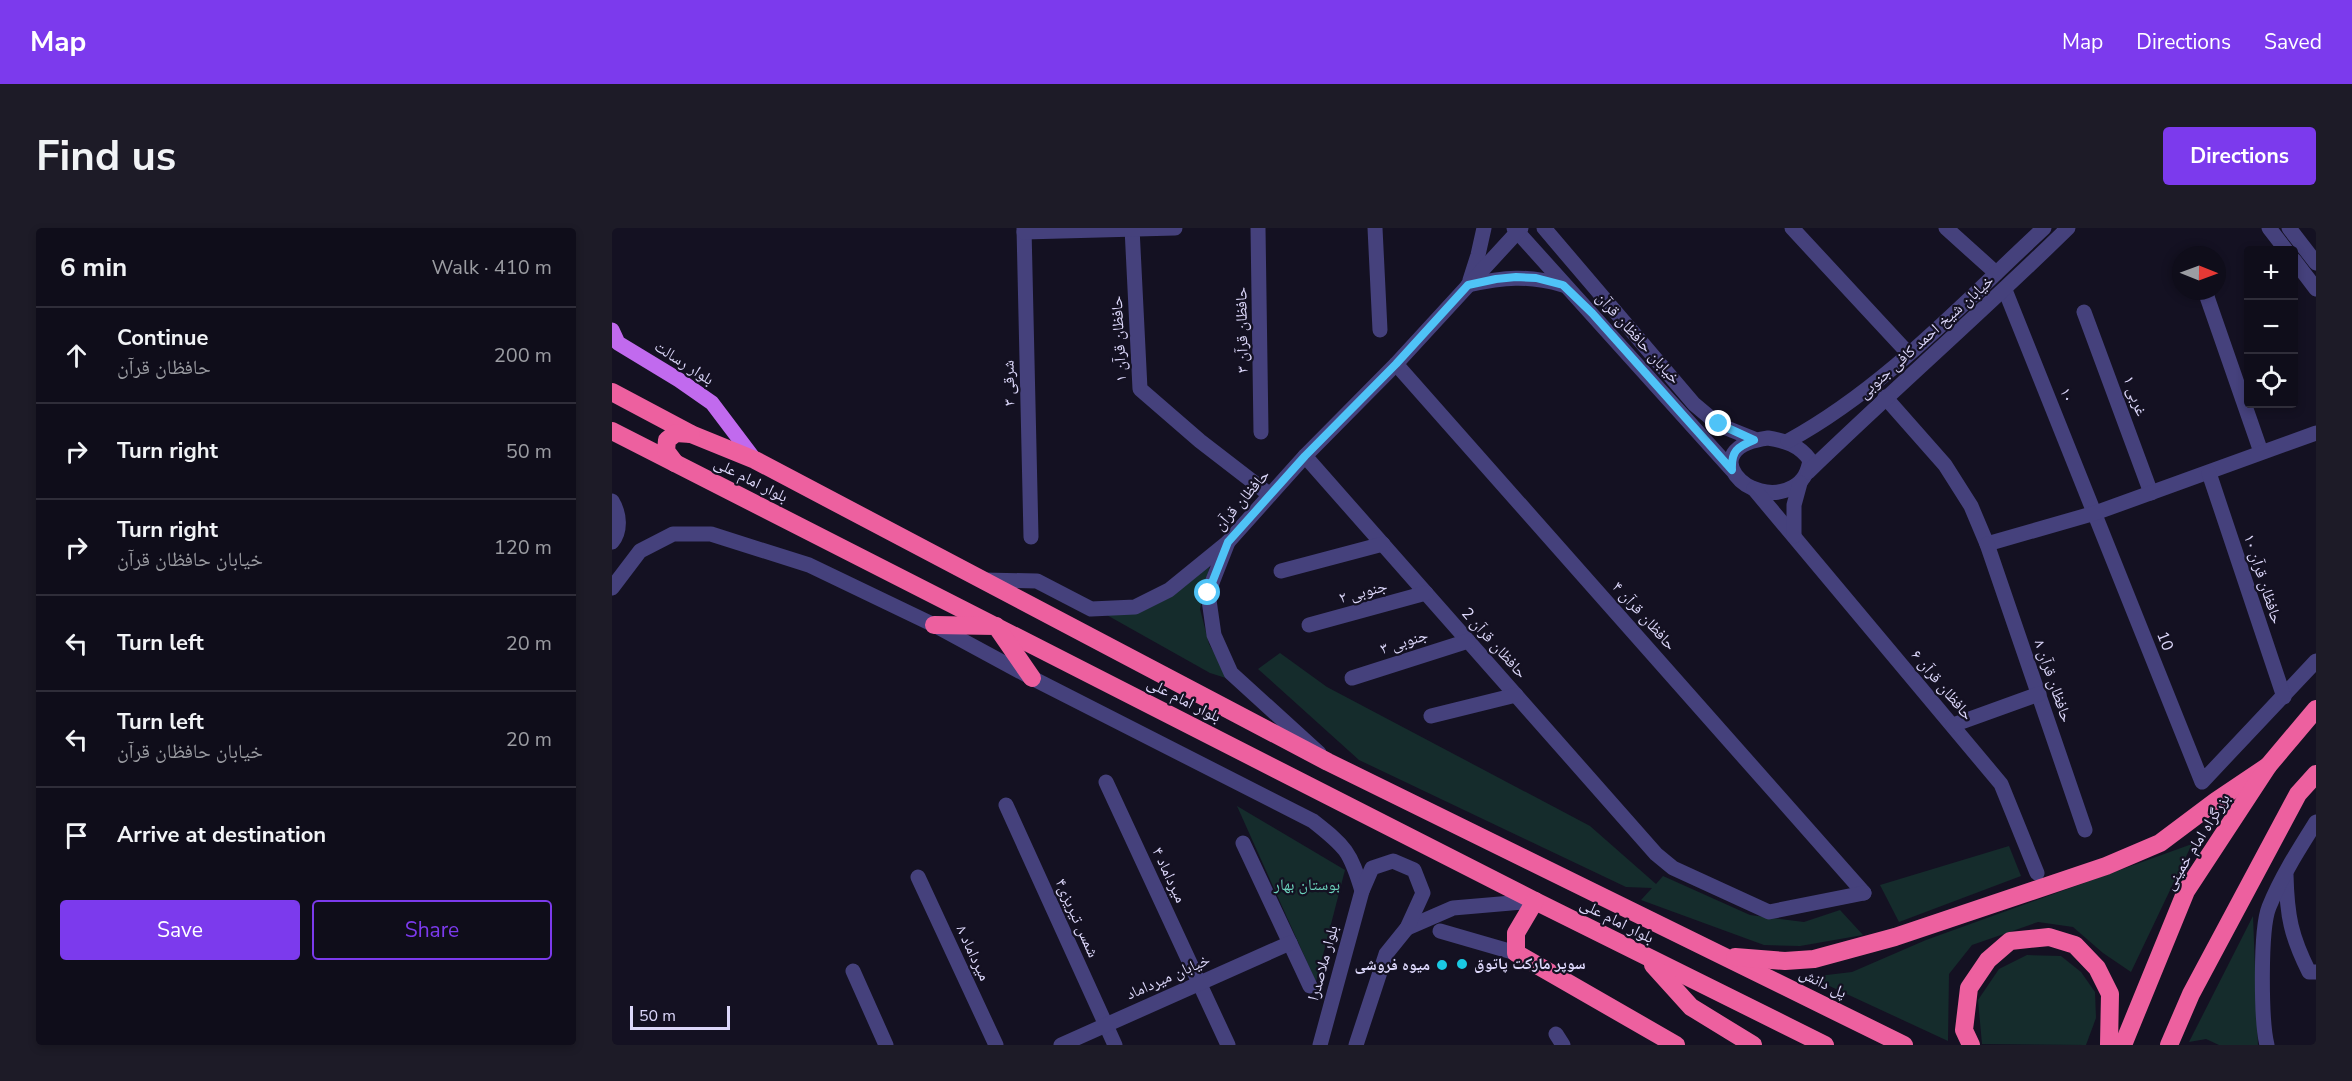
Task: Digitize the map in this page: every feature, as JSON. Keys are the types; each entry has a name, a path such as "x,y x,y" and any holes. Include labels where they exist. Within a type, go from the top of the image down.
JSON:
{"highway":[{"name":"بلوار امام علی","path":"612,392 691,434 755,460 1328,762 1724,956"},
{"name":"بلوار امام علی","path":"612,431 1738,1004"},
{"path":"675,463 666,451 667,440 676,433 691,434"},
{"path":"933,625 996,626 1032,678"},
{"name":"بزرگراه امام خمینی","path":"2123,1045 2186,891 2268,766 2316,709"},
{"path":"1724,956 1785,961 1814,960 1895,937 2106,866 2160,843 2268,766"},
{"path":"2169,1045 2191,994 2298,794 2316,774"},
{"path":"1535,902 1523,918 1516,933 1516,952 1676,1045"},
{"path":"1971,1045 1964,1030 1969,988 1988,960 2010,941 2049,937 2074,945 2097,969 2110,994 2109,1045"},
{"name":"پل دانش","path":"1724,956 1904,1045"},
{"path":"1645,957 1691,1007 1753,1045"},
{"path":"1738,1004 1795,1045"},
{"path":"1738,1004 1825,1045"}],"main road":[{"name":"بلوار رسالت","path":"612,330 618,343 712,403 755,460"}],"street":[{"path":"1024,230 1175,228"},
{"name":"حافظان قرآن ۳","path":"1258,228 1261,432"},
{"path":"1375,228 1380,330"},
{"name":"حافظان قرآن","path":"1468,285 1484,228"},
{"name":"خیابان حافظان قرآن","path":"1544,228 1694,404 1719,424 1754,440"},
{"path":"1792,228 1908,353"},
{"path":"1946,228 1996,273"},
{"name":"خیابان شیخ احمد کافی جنوبی","path":"1788,441 1815,426 1851,400 1908,353 2044,228"},
{"name":"خیابان شیخ احمد کافی جنوبی","path":"1804,477 1885,397 2005,291 2068,228"},
{"path":"2269,228 2283,246"},
{"path":"2289,228 2316,263"},
{"name":"حافظان قرآن ۱","path":"1132,229 1140,389 1270,495"},
{"name":"حافظان قرآن","path":"1328,762 1231,673 1214,635 1208,593 1228,542 1305,456 1396,364 1518,229"},
{"name":"خیابان حافظان قرآن","path":"1518,229 1563,285 1592,313 1732,470"},
{"name":"۳ شرقی","path":"1024,230 1031,537"},
{"path":"2298,265 2316,289"},
{"path":"1468,285 1516,277 1536,278 1563,285"},
{"name":"۱۰","path":"2005,291 2095,513"},
{"path":"2208,300 2261,452"},
{"name":"۱ غربی","path":"2084,312 2151,493"},
{"name":"حافظان قرآن ۴","path":"1396,364 1864,893"},
{"name":"حافظان قرآن ۸","path":"1885,397 1945,465 1971,506 1987,544 2085,830"},
{"path":"1987,544 2095,513 2316,433"},
{"path":"1794,536 1794,505 1804,477 1810,460 1803,451 1788,441 1768,438 1754,440 1737,447 1731,457 1732,470 1741,481 1754,489 1784,492 1804,477"},
{"name":"حافظان قرآن 2","path":"1305,456 1656,854 1673,868 1769,912 1864,893"},
{"name":"حافظان قرآن ۱۰","path":"2209,473 2284,697"},
{"name":"حافظان قرآن ۶","path":"1754,489 2001,783 2037,873"},
{"path":"612,501 618,519 615,538"},
{"name":"10","path":"2095,513 2202,782 2284,697"},
{"path":"612,588 640,552 673,534 711,534 809,565 933,625 1313,821 1340,842 1353,861 1362,891"},
{"path":"982,580 1037,581 1091,609 1135,607 1169,590 1228,542"},
{"path":"1281,571 1383,544"},
{"name":"جنوبی ۲","path":"1309,625 1426,593"},
{"name":"جنوبی ۳","path":"1352,678 1468,641"},
{"path":"2284,697 2316,661"},
{"path":"1953,725 2039,694"},
{"path":"1431,716 1516,695"},
{"name":"میرداماد ۴","path":"1106,782 1228,1045"},
{"name":"شمس تیریزی۴","path":"1006,805 1115,1045"},
{"path":"2267,1045 2264,1031 2263,962 2268,910 2286,872 2316,822"},
{"path":"1243,843 1310,986"},
{"name":"بلوار ملاصدرا","path":"1320,1045 1362,891 1372,868 1393,861 1414,870 1423,893 1407,928"},
{"path":"2286,872 2287,913 2295,945 2313,972"},
{"name":"میرداماد ۸","path":"918,877 996,1045"},
{"path":"1356,1045 1386,954 1407,928 1453,908 1535,902"},
{"path":"1440,932 1516,952"},
{"name":"خیابان میرداماد","path":"1061,1045 1290,943"},
{"path":"853,971 886,1045"}],"green space":[{"path":"1210,564 1200,609 1209,644 1229,679 1210,673 1105,614"},
{"path":"1280,653 1327,687 1590,826 1656,884 1663,876 1750,915 1804,922 1840,910 1863,935 1800,946 1764,945 1641,900 1652,888 1626,887 1359,760 1258,669"},
{"name":"بوستان بهار","path":"1237,806 1345,870 1316,982"},
{"path":"2192,844 2131,972 2103,953 2073,927 2038,922 1972,945 1949,974 1948,1041 1810,977 1852,972 1926,940"},
{"path":"2009,846 2021,876 1899,922 1880,885"},
{"path":"2253,916 2258,1045 2219,1045 2206,1039 2189,1042"},
{"path":"2027,955 2061,956 2081,972 2095,992 2096,1018 2086,1045 1982,1044 1978,1000 1999,969"}],"place":[{"name":"سوپر مارکت پاتوق","path":"1462,964"},
{"name":"میوه فروشی","path":"1442,965"}],"route":[{"path":"1208,593 1228,542 1305,456 1396,364 1468,285 1516,277 1536,278 1563,285 1592,313 1732,470 1731,457 1737,447 1754,440 1719,424"}]}
